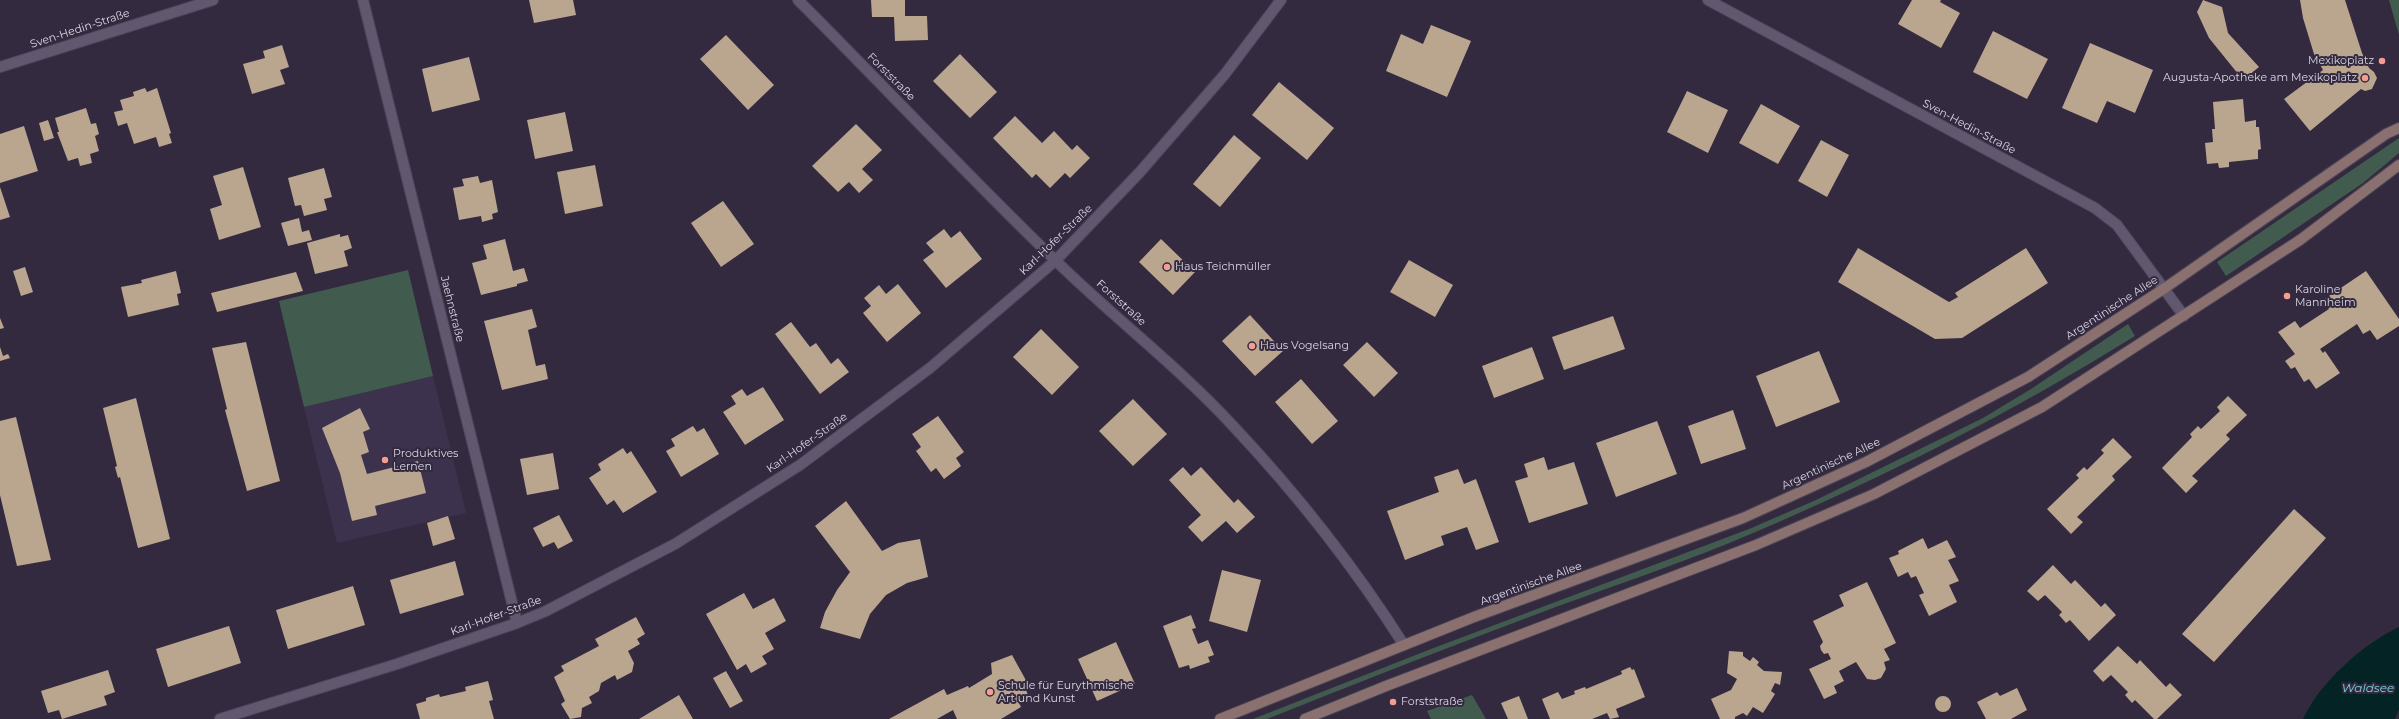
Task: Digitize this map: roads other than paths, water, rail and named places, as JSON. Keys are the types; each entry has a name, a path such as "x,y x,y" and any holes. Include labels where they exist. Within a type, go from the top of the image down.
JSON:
{"main road":[{"name":"Argentinische Allee","path":"1220,719 1474,617 1743,518 1866,462 2028,377 2164,288 2386,134 2399,128"},
{"path":"1305,719 1406,678 1756,545 1874,494 2042,407 2300,240 2399,165"}],"street":[{"name":"Sven-Hedin-Straße","path":"0,67 213,0"},
{"name":"Jaehnstraße","path":"363,0 517,623"},
{"name":"Forststraße","path":"798,0 1055,261 1148,343 1234,426 1295,496 1380,609 1404,645"},
{"name":"Karl-Hofer-Straße","path":"220,719 397,664 517,623 546,611 674,544 800,465 930,368 1055,261 1140,172 1225,74 1281,0"},
{"name":"Sven-Hedin-Straße","path":"1708,0 2095,208 2117,224 2184,316"}],"water":[{"name":"Waldsee","path":"2399,627 2399,709 2395,719 2303,719 2310,705 2320,692 2344,666 2371,643"}],"place":[{"name":"Mexikoplatz","path":"2382,61"},
{"name":"Augusta-Apotheke am Mexikoplatz","path":"2365,78"},
{"name":"Haus Teichmüller","path":"1167,267"},
{"name":"Karoline Mannheim","path":"2287,296"},
{"name":"Haus Vogelsang","path":"1252,346"},
{"name":"Produktives Lernen","path":"385,460"},
{"name":"Schule für Eurythmische Art und Kunst","path":"990,692"},
{"name":"Forststraße","path":"1393,702"}]}
